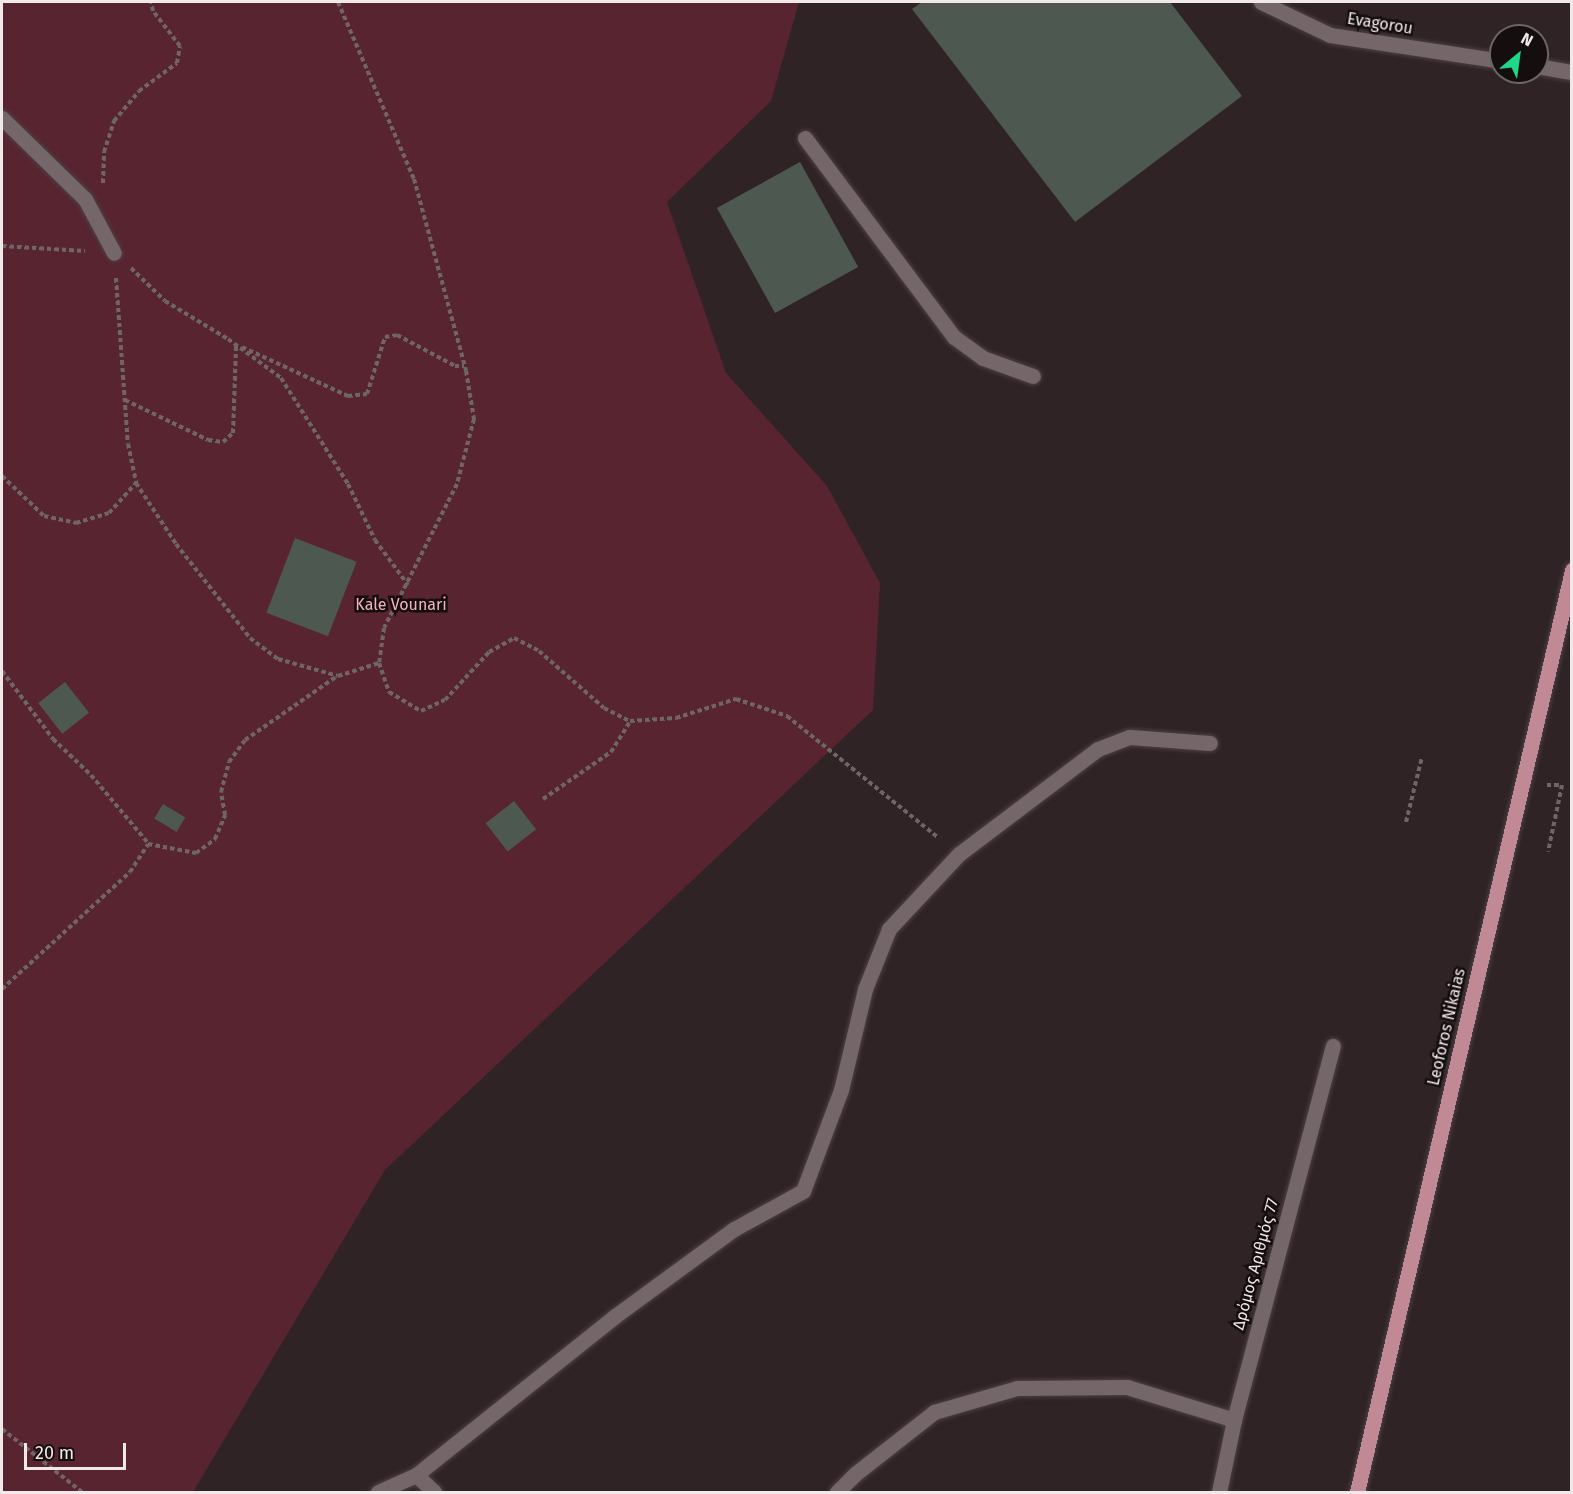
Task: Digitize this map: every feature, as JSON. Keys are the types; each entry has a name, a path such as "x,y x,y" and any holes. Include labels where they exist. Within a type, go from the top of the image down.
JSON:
{"main road":[{"name":"Leoforos Nikaias","path":"1357,1492 1572,570"}],"street":[{"name":"Evagorou","path":"1261,2 1330,35 1489,59"},
{"path":"1549,68 1572,72"},
{"path":"2,118 85,199 114,253"},
{"path":"805,138 954,337 983,358 1033,376"},
{"path":"378,1492 416,1475 615,1316 734,1229 803,1191 841,1090 865,989 889,929 959,854 1098,749 1130,737 1210,743"},
{"name":"Δρόμος Αριθμός 77","path":"1219,1492 1234,1420 1333,1046"},
{"path":"837,1492 855,1474 934,1412 1017,1388 1127,1387 1234,1420"},
{"path":"416,1475 434,1492"}],"path":[{"path":"95,217 103,189 104,152 114,121 139,91 177,63 180,46 153,10 151,2"},
{"path":"338,2 414,179 464,366 474,419 460,473 408,585 384,628 379,663 389,692 421,711 446,700 489,652 514,638 539,651 604,708 630,721 676,718 736,699 787,716 959,854"},
{"path":"2,246 114,253 165,301 236,345 280,378 348,484 375,540 408,585"},
{"path":"114,253 125,400 136,483 176,544 250,638 278,659 338,676"},
{"path":"236,345 348,396 367,394 385,337 397,334 455,366 464,366"},
{"path":"125,400 208,440 223,442 233,433 236,345"},
{"path":"2,476 44,516 76,523 110,513 136,483"},
{"path":"2,671 53,739 91,775 148,844 196,853 215,839 225,815 221,792 229,762 245,740 338,676 379,663"},
{"path":"543,799 610,752 630,721"},
{"path":"1406,822 1422,757"},
{"path":"1540,785 1562,785 1548,852"},
{"path":"2,989 130,872 148,844"},
{"path":"2,1429 82,1492"}],"green space":[{"name":"Kale Vounari","path":"2,2 799,2 771,101 667,202 726,373 827,486 880,583 873,710 385,1170 193,1492 2,1492"}],"building":[{"path":"922,2 1170,2 1242,96 1075,222 912,9"},
{"path":"800,162 858,267 775,313 717,208"},
{"path":"295,538 357,562 328,636 266,613"},
{"path":"65,682 89,713 62,734 38,703"},
{"path":"514,801 536,829 508,852 486,823"},
{"path":"163,804 185,817 177,832 154,819"}]}
